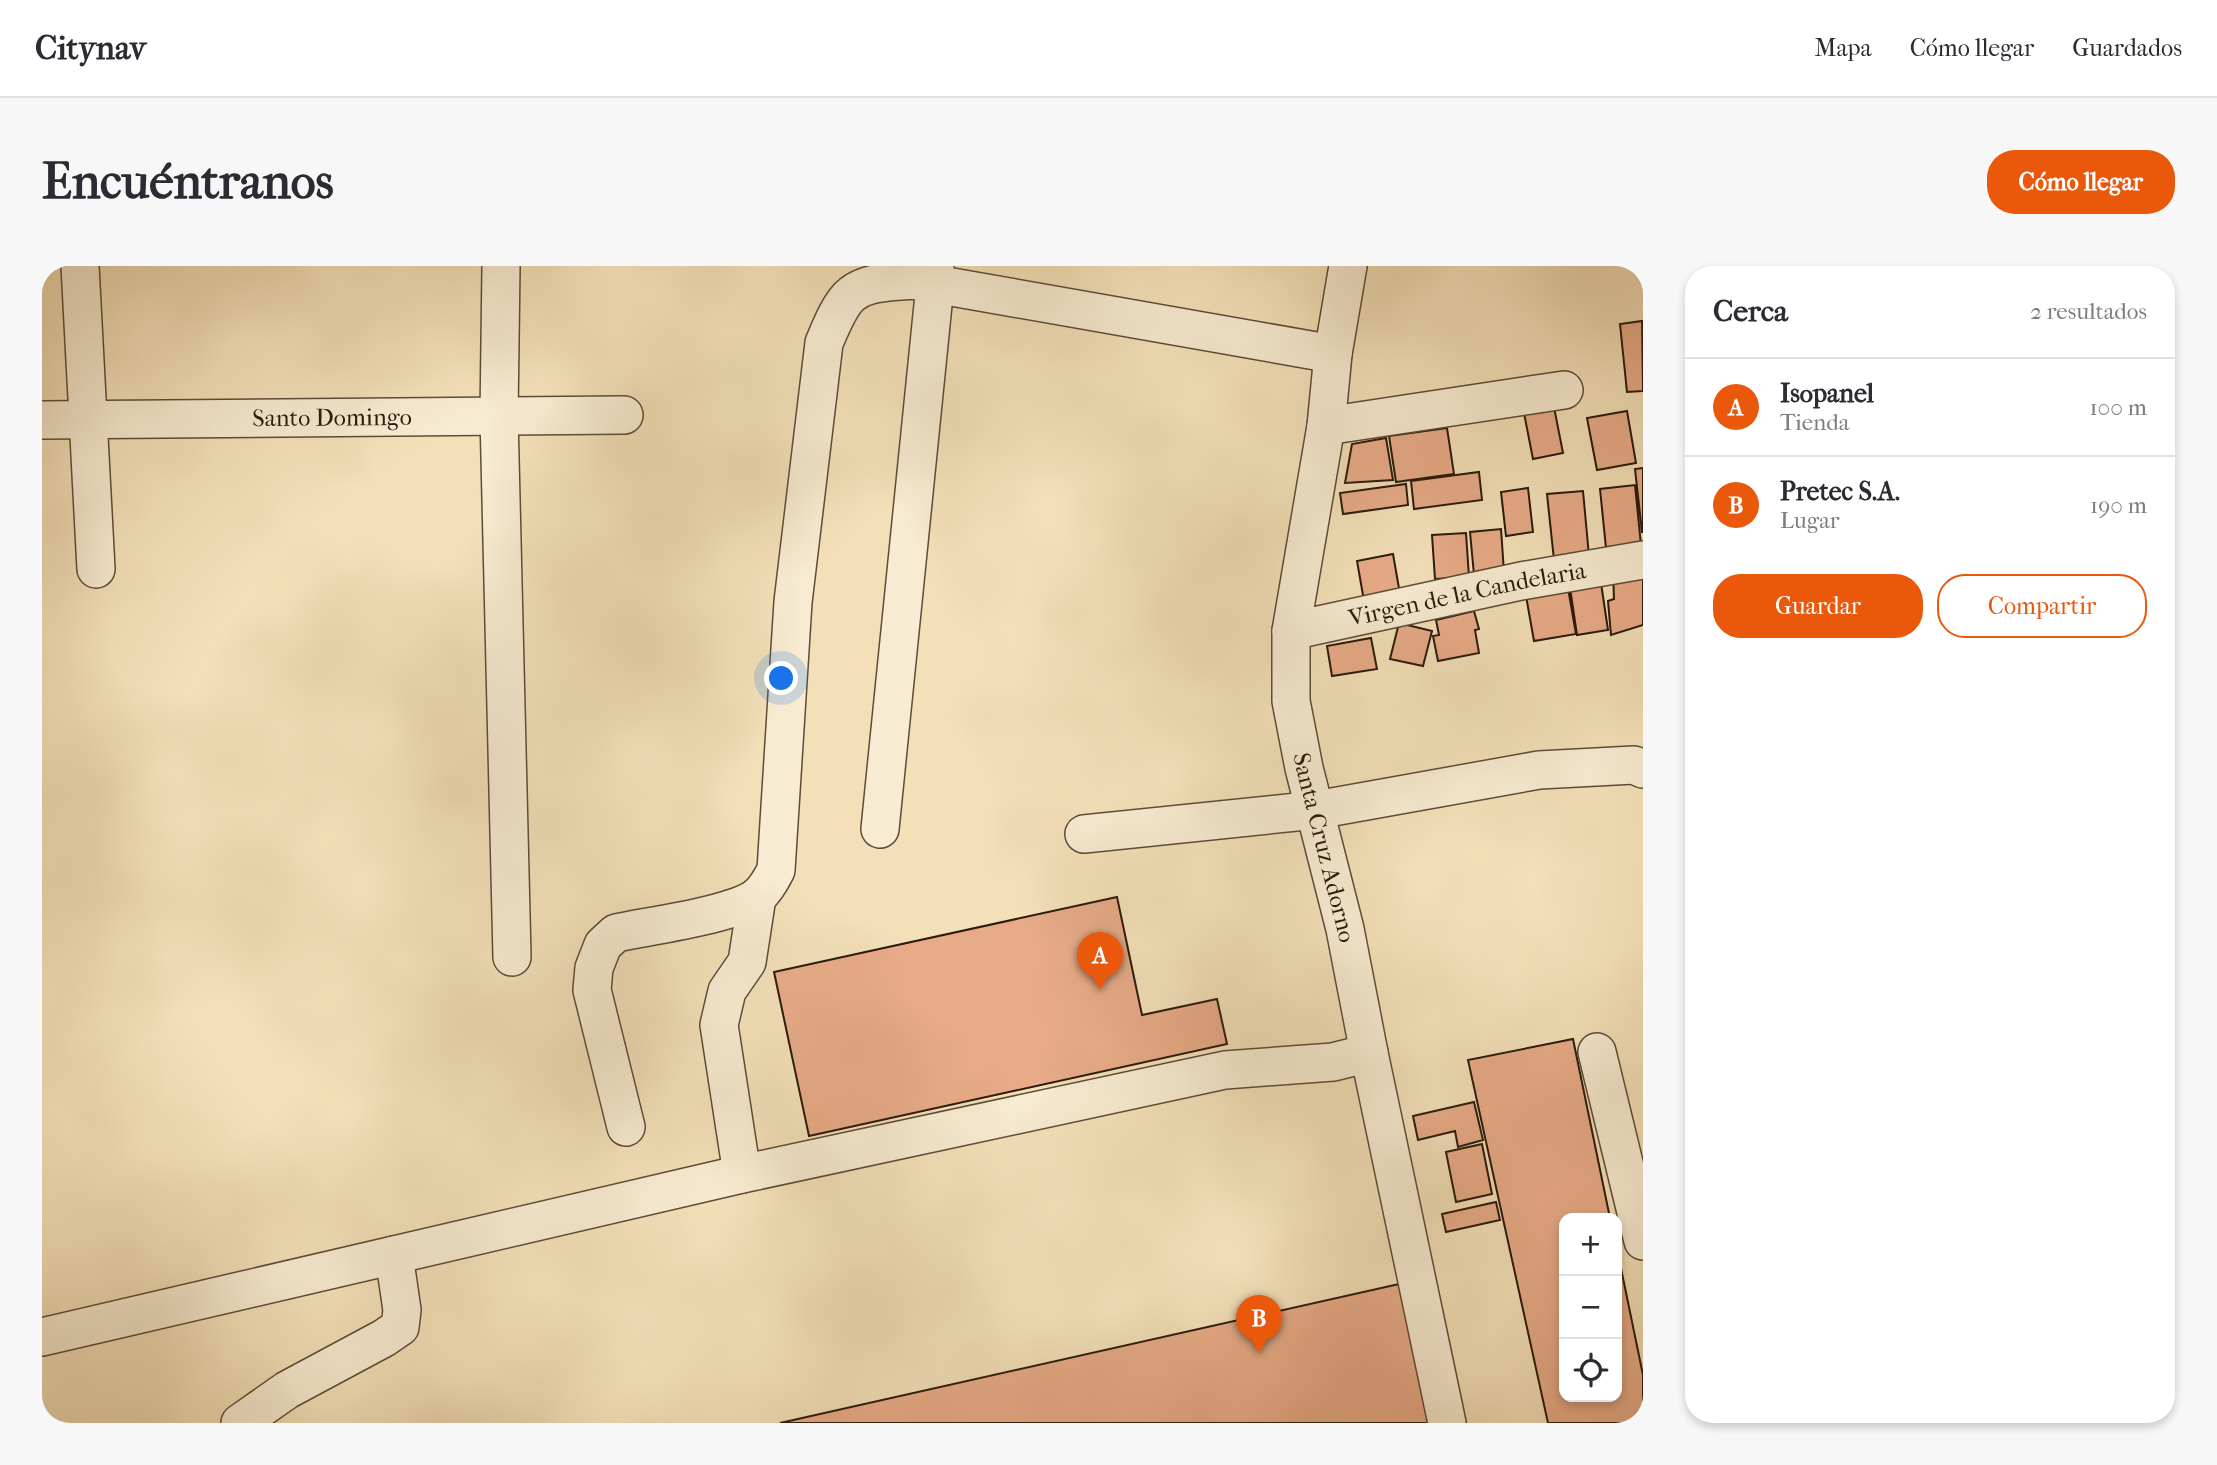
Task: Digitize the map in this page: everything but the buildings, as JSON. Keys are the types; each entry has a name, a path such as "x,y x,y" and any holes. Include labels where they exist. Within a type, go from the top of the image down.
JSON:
{"street":[{"path":"80,266 96,569"},
{"path":"501,266 499,416 512,957"},
{"name":"Santa Cruz Adorno","path":"1348,266 1333,354 1326,426 1291,631 1291,701 1304,768 1317,810 1345,929 1447,1423"},
{"path":"880,829 935,276"},
{"path":"626,1127 592,990 594,968 603,945 616,933 736,908 757,897 769,884 776,870 793,602 824,343 837,315 851,294 871,285 935,276 1333,354"},
{"path":"1326,426 1564,390"},
{"name":"Santo Domingo","path":"42,420 624,415"},
{"name":"Virgen de la Candelaria","path":"1291,631 1521,581 1643,560"},
{"path":"1084,834 1317,810 1539,770 1634,765 1643,769"},
{"path":"742,1174 719,1025 727,991 747,962 757,897"},
{"path":"1597,1052 1643,1241"},
{"path":"42,1337 742,1174 1225,1070 1333,1062 1369,1053"},
{"path":"240,1423 287,1390 400,1327 402,1310 394,1255"}],"place":[{"name":"Isopanel","path":"1100,990"},
{"name":"Pretec S.A.","path":"1259,1353"}]}
